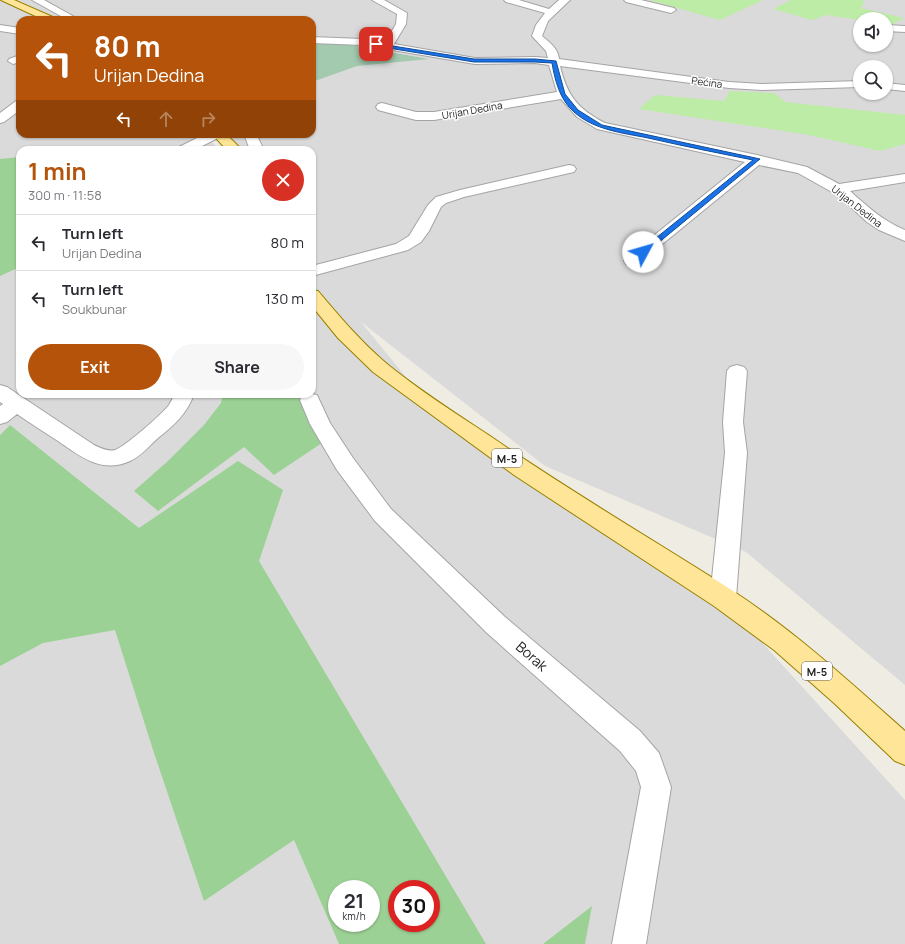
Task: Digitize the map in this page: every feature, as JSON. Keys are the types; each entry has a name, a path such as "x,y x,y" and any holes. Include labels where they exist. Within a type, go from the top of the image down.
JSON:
{"main road":[{"path":"6,0 43,16"},
{"path":"222,138 231,146"},
{"name":"M-5","path":"316,300 344,334 386,373 522,469 723,598 783,642 844,694 905,751"}],"street":[{"path":"36,0 67,16"},
{"path":"377,0 402,13 401,24 388,46"},
{"path":"509,0 551,12 565,0"},
{"path":"629,0 671,10"},
{"name":"Urijan Dedina","path":"551,12 541,24 537,36 550,47 554,56 556,75 563,95 576,111 601,126 802,170 837,189 856,203 872,219 884,227 905,236"},
{"path":"0,28 16,30"},
{"path":"893,28 905,29"},
{"name":"Pećina","path":"316,40 345,40 474,61 535,60 554,62 729,85 762,86 853,84"},
{"path":"893,87 905,88"},
{"name":"Urijan Dedina","path":"382,107 412,115 434,116 563,95"},
{"path":"0,119 16,107"},
{"path":"192,146 206,138"},
{"path":"632,261 757,159"},
{"path":"316,270 402,247 415,239 435,205 440,200 569,169"},
{"path":"837,189 905,178"},
{"path":"723,598 736,453 733,422 737,371"},
{"path":"5,404 72,440 89,452 105,458 114,458 126,453 172,416 182,402 183,398"},
{"name":"Borak","path":"310,400 320,424 345,464 383,515 496,625 630,741 648,764 656,787 628,944"}],"shaded area":[{"path":"0,0 905,0 905,685 746,552 545,466 361,322 414,387 736,614 905,800 905,944 0,944"}],"green space":[{"path":"649,0 763,0 720,20"},
{"path":"791,0 859,0 865,1 861,8 878,12 853,12 853,19 826,15 812,20 773,9"},
{"path":"893,15 904,18 893,24"},
{"path":"337,43 429,59 357,66 316,81 316,44"},
{"path":"730,91 774,93 785,102 905,115 905,144 880,151 809,135 639,109 655,95 724,101"},
{"path":"16,157 16,269 0,276 0,159"},
{"path":"222,398 300,398 313,424 325,441 274,475 244,447 158,511 134,491 169,460 204,425 221,403"},
{"path":"10,425 139,528 238,461 283,490 259,561 486,944 339,944 334,932 380,932 380,880 328,880 328,919 294,840 204,901 153,750 115,630 43,643 0,666 0,435"},
{"path":"592,906 585,944 543,944"}],"route":[{"path":"376,44 474,61 535,60 554,62 556,75 563,95 576,111 601,126 697,148 757,159 643,252"}]}
